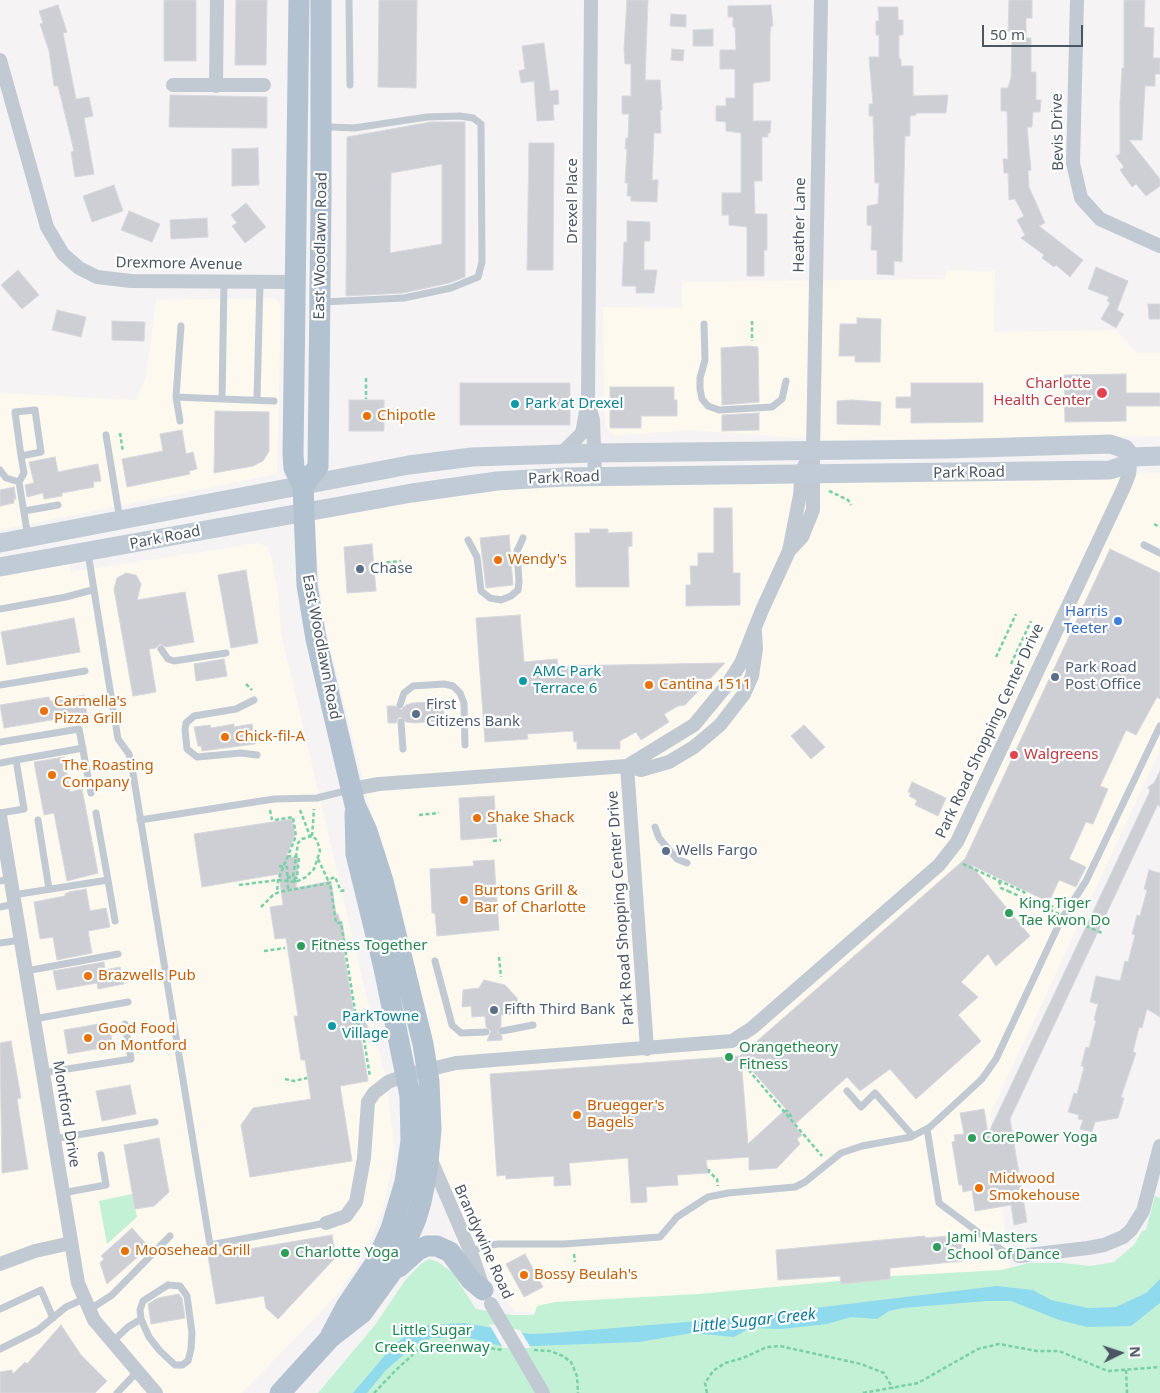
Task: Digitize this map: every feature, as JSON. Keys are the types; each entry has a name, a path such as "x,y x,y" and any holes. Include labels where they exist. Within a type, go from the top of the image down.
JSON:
{"main road":[{"name":"East Woodlawn Road","path":"299,0 294,468 303,486 306,569 311,612 353,797 356,854 411,1103 409,1164 399,1206 384,1246 330,1338"},
{"name":"East Woodlawn Road","path":"303,486 318,467 320,0"},
{"name":"Park Road","path":"0,543 452,458 562,453 813,452 1110,444 1131,450 1125,465 1110,470 532,478 478,483 0,567"},
{"path":"1131,450 1160,456"},
{"name":"East Woodlawn Road","path":"280,1393 330,1338 362,1313 387,1280 416,1219 430,1152 431,1110 427,1070 383,881 368,831 353,797"},
{"path":"387,1280 418,1250 427,1246 437,1246 450,1252 471,1280 487,1297"}],"street":[{"path":"216,86 217,0"},
{"name":"Drexel Place","path":"562,453 582,433 588,401 591,0"},
{"name":"Heather Lane","path":"813,452 821,0"},
{"name":"Bevis Drive","path":"1077,0 1073,163 1081,198 1100,219 1160,246"},
{"name":"Drexmore Avenue","path":"0,60 47,227 63,254 79,268 105,278 224,282 296,282"},
{"path":"172,85 264,85"},
{"name":"Drexel Place","path":"588,401 593,420 595,477"},
{"name":"Park Road Shopping Center Drive","path":"326,1224 346,1216 356,1202 364,1158 366,1110 370,1097 388,1082 406,1075 470,1062 723,1044 743,1036 946,857 957,842 1124,487 1129,474 1131,450"},
{"path":"627,766 686,731 705,714 738,669 755,632 759,616 789,551 813,452"},
{"path":"353,797 379,784 627,766 641,770 669,762 694,747 720,725 744,694 752,676 756,649 755,632"},
{"name":"Park Road Shopping Center Drive","path":"627,766 647,1049"},
{"name":"Montford Drive","path":"0,817 5,880 14,900 78,1283 86,1305 112,1342 156,1393"},
{"path":"1019,1256 1088,1248 1123,1237 1131,1230 1143,1211 1160,1146"},
{"name":"Brandywine Road","path":"430,1152 437,1177 470,1252 487,1297 543,1393"},
{"path":"0,1264 35,1251 71,1243"}],"lane":[{"path":"349,0 350,85"},
{"path":"320,302 404,298 451,288 478,277 482,262 481,124 474,118 460,116 428,117 354,128 332,127"},
{"path":"222,399 224,282"},
{"path":"257,400 260,282"},
{"path":"704,324 705,360 700,378 700,389 702,399 708,406 719,410 772,407 782,400 786,381"},
{"path":"180,421 176,397 181,326"},
{"path":"176,397 274,401"},
{"path":"21,456 41,452 35,410 14,412 21,456 24,473 19,482 28,537"},
{"path":"106,435 120,520"},
{"path":"0,470 6,478 19,482"},
{"path":"24,511 58,505"},
{"path":"468,540 476,558 481,591 490,598 501,600 511,596 518,590 517,551 523,538"},
{"path":"1144,545 1160,552"},
{"path":"88,553 92,590 118,739 131,761 210,1245 326,1224"},
{"path":"0,610 92,590"},
{"path":"161,648 168,659 174,661 226,653"},
{"path":"0,685 85,670"},
{"path":"400,705 404,693 413,686 444,684 453,686 460,693 464,703 465,745"},
{"path":"254,697 236,709 194,716 186,724 184,730 187,749 196,757 241,753 256,755"},
{"path":"401,722 403,749"},
{"path":"470,1252 484,1246 498,1244 564,1244 660,1237 668,1226 690,1207 708,1197 720,1194 795,1187 805,1182 832,1159 846,1150 913,1136 927,1128 989,1071 1066,912 1086,881 1160,726"},
{"path":"0,742 80,729 91,793"},
{"path":"0,763 83,748"},
{"path":"0,817 24,809 16,760"},
{"path":"140,820 274,798 353,797"},
{"path":"96,813 115,921"},
{"path":"38,820 49,889"},
{"path":"655,827 658,838 677,859 687,864"},
{"path":"0,907 14,900 49,889 108,880"},
{"path":"0,943 20,940"},
{"path":"26,971 118,954"},
{"path":"435,961 452,1025 461,1033 486,1032"},
{"path":"34,1019 128,1002"},
{"path":"42,1073 131,1059 125,1024"},
{"path":"502,1031 533,1025"},
{"path":"847,1091 861,1106 875,1094 913,1136"},
{"path":"53,1139 154,1122"},
{"path":"927,1128 939,1204 1006,1253 1019,1256"},
{"path":"62,1193 106,1185 101,1155"},
{"path":"0,1349 38,1330 66,1307 86,1305 112,1295 170,1236"},
{"path":"168,1285 182,1288 187,1296 192,1327 191,1355 188,1361 178,1366 171,1362 150,1337 142,1319 141,1306 150,1295 168,1285"},
{"path":"0,1310 42,1290 53,1318"},
{"path":"112,1342 128,1327 142,1319"},
{"path":"117,1393 138,1372"}],"path":[{"path":"752,321 752,341"},
{"path":"366,378 366,399"},
{"path":"120,433 123,452"},
{"path":"829,491 848,500 851,505"},
{"path":"1154,524 1160,527"},
{"path":"380,563 401,561"},
{"path":"996,656 1016,614"},
{"path":"1011,664 1031,621"},
{"path":"246,684 254,697"},
{"path":"311,836 314,809"},
{"path":"270,810 274,820 293,817 296,836 278,880 278,892"},
{"path":"240,885 278,880 296,882 310,874 318,859 319,845 311,836 300,810"},
{"path":"419,815 440,813"},
{"path":"296,882 293,877 296,851 302,839 311,836"},
{"path":"493,841 501,840"},
{"path":"287,877 297,878 299,857 288,856"},
{"path":"318,859 328,880 335,878 341,891 346,890"},
{"path":"963,864 1026,893 1026,896 1066,912"},
{"path":"279,866 287,867 288,889"},
{"path":"999,881 1001,888 1102,933"},
{"path":"261,907 278,892 330,883 336,924 341,923 357,1023 362,1028 370,1077"},
{"path":"264,951 285,948"},
{"path":"500,957 501,977"},
{"path":"740,1060 822,1156"},
{"path":"285,1079 294,1081 307,1078"},
{"path":"709,1169 709,1172 718,1179 720,1194"},
{"path":"374,1393 397,1369 420,1349 428,1345 452,1343 510,1350"},
{"path":"863,1393 899,1388 925,1380 978,1348 999,1344 1036,1351 1059,1351 1103,1370 1160,1367"},
{"path":"707,1393 705,1383 713,1371 725,1363 743,1358 767,1347 780,1346 861,1364 884,1373 893,1389"},
{"path":"530,1350 550,1350 571,1362 577,1376 578,1393"},
{"path":"1126,1370 1127,1393"},
{"path":"899,1388 900,1393"}],"shaded area":[{"path":"946,270 995,271 994,332 1115,330 1137,353 1160,353 1160,436 827,440 690,430 615,436 605,426 603,307 682,308 682,282 945,279"},
{"path":"275,298 281,307 277,474 0,530 0,393 136,400 146,377 156,300"},
{"path":"1160,473 1160,750 990,1115 1011,1274 651,1308 515,1312 472,1246 441,1181 379,845 323,617 313,516 472,488"},
{"path":"258,543 267,546 271,555 278,592 281,633 387,1084 395,1154 383,1208 370,1241 353,1272 332,1300 242,1393 0,1393 0,577 69,564 71,572"}],"green space":[{"path":"132,1194 137,1217 107,1244 99,1201"},
{"name":"Little Sugar Creek Greenway","path":"1155,1196 1160,1198 1160,1393 318,1393 375,1325 406,1279 429,1259 438,1262 452,1272 476,1309 512,1315 534,1315 537,1306 555,1302 698,1294 893,1276 1001,1270 1029,1263 1064,1263 1090,1266 1114,1262 1134,1245 1142,1231 1146,1230"}],"water":[{"name":"Little Sugar Creek","path":"1160,1279 1160,1303 1131,1326 1087,1327 1059,1320 1011,1301 987,1301 903,1308 889,1311 877,1319 851,1317 827,1324 782,1329 750,1328 734,1337 692,1333 639,1342 534,1346 501,1346 469,1338 431,1338 415,1345 386,1370 367,1393 353,1393 392,1347 411,1331 429,1325 464,1323 530,1334 554,1333 723,1319 997,1286 1033,1290 1051,1300 1088,1308 1116,1307 1146,1293"}],"pier":[{"path":"489,1324 520,1330 531,1348 503,1348"}],"building":[{"path":"164,0 196,0 196,61 164,61"},
{"path":"236,0 267,0 266,65 235,65"},
{"path":"379,0 417,0 416,88 378,87"},
{"path":"627,0 648,0 645,80 660,80 661,133 654,133 652,180 658,180 657,202 631,201 631,196 627,196 628,183 625,183 627,149 625,149 626,138 628,138 629,114 622,114 622,96 631,96 631,64 625,64 624,49"},
{"path":"1009,0 1032,0 1032,18 1026,18 1026,38 1031,38 1031,72 1036,72 1036,100 1041,100 1040,112 1033,112 1032,127 1027,127 1031,170 1028,171 1029,187 1045,223 1039,226 1083,260 1070,277 1056,265 1054,267 1042,258 1044,255 1021,238 1025,235 1017,220 1024,216 1015,199 1009,200 1008,173 1004,173 1003,159 1008,159 1007,111 1001,111 1001,88 1008,88 1011,78 1012,31 1008,31"},
{"path":"1124,0 1145,0 1144,27 1154,28 1153,58 1160,58 1160,74 1155,74 1155,86 1145,86 1142,140 1129,140 1160,179 1160,186 1146,196 1136,184 1132,187 1120,170 1124,167 1116,156 1120,154 1120,103 1122,68 1124,68"},
{"path":"58,5 67,32 63,33 76,99 89,97 93,116 84,118 94,174 75,177 71,152 74,151 58,86 54,86 49,51 40,24 43,23 39,11"},
{"path":"771,5 773,26 771,26 770,34 770,81 753,83 753,121 771,121 768,137 762,137 762,181 754,181 755,214 767,214 767,250 764,250 764,276 747,276 747,227 729,225 729,215 722,215 722,193 741,193 741,133 726,131 726,122 716,121 716,106 726,106 726,98 735,98 735,69 720,69 720,50 736,50 735,27 733,27 733,17 728,17 728,6"},
{"path":"878,7 898,7 898,20 903,20 903,35 899,35 899,59 901,59 901,66 913,66 913,96 948,95 946,113 916,113 916,115 910,116 910,136 905,136 902,262 894,261 894,275 877,274 877,250 871,250 872,226 867,225 867,206 878,204 879,183 875,183 873,116 869,116 869,104 873,104 869,57 879,57 879,35 876,35 876,21 879,21"},
{"path":"671,14 686,15 686,27 670,26"},
{"path":"713,29 713,46 693,46 693,30"},
{"path":"544,43 550,91 558,90 559,104 553,105 554,120 537,121 534,81 521,83 519,71 525,69 522,46"},
{"path":"672,49 684,50 683,61 671,60"},
{"path":"170,95 267,97 267,128 169,127"},
{"path":"431,122 465,122 465,277 449,283 403,293 346,296 347,137","holes":["442,164 442,244 390,253 391,173"]},
{"path":"529,143 554,143 553,270 527,270"},
{"path":"258,148 259,185 232,186 232,149"},
{"path":"114,185 123,211 92,222 83,196"},
{"path":"246,203 266,227 245,243 232,226 237,223 231,215"},
{"path":"129,211 160,224 152,242 121,230"},
{"path":"207,218 208,237 171,239 170,220"},
{"path":"627,221 650,222 650,241 644,241 644,270 657,270 654,293 636,293 636,286 622,286 624,242 627,242"},
{"path":"1096,267 1128,281 1117,310 1124,314 1116,328 1101,319 1110,303 1107,301 1109,297 1088,289"},
{"path":"18,270 39,295 22,309 1,285"},
{"path":"1148,304 1160,304 1160,319 1149,319"},
{"path":"57,310 86,317 81,337 52,330"},
{"path":"857,318 881,319 880,362 855,362 855,356 839,356 840,324 857,324"},
{"path":"112,321 145,322 144,341 112,340"},
{"path":"758,347 759,402 722,405 721,348"},
{"path":"1126,374 1126,393 1160,393 1160,406 1126,406 1126,421 1065,422 1064,375"},
{"name":"Park at Drexel","path":"460,383 570,383 570,425 460,425"},
{"path":"911,383 983,383 983,422 911,423 911,408 896,408 896,397 911,397"},
{"path":"610,387 674,387 674,400 677,400 677,416 641,416 641,428 610,428"},
{"name":"Chipotle","path":"349,400 384,400 384,431 349,431"},
{"path":"837,401 881,402 880,425 837,424"},
{"path":"215,411 269,412 269,451 263,461 253,466 214,473"},
{"path":"759,413 759,430 722,431 722,415"},
{"path":"182,430 186,454 193,452 197,469 189,471 190,474 127,487 122,459 163,451 160,434"},
{"path":"55,457 58,472 98,464 101,481 93,482 94,487 62,493 62,496 44,499 43,493 27,497 25,485 34,483 29,462"},
{"path":"14,487 16,499 14,499 14,503 0,506 0,490"},
{"path":"714,508 732,508 733,573 740,573 740,605 686,606 686,585 691,585 690,566 698,566 698,553 714,553"},
{"path":"590,529 608,529 608,533 632,532 632,546 628,547 629,587 576,587 575,533 590,533"},
{"name":"Wendy's","path":"509,535 513,585 486,588 480,538"},
{"name":"Chase","path":"372,544 376,591 347,593 344,547"},
{"path":"1110,549 1160,573 1160,699 1157,697 1136,735 1126,730 1100,786 1108,789 1093,824 1086,822 1069,859 1086,867 1076,887 1059,880 1049,902 971,865 1030,936 996,966 988,954 961,982 978,997 958,1015 981,1041 916,1099 890,1069 860,1091 847,1077 794,1125 802,1135 797,1139 800,1144 777,1168 749,1170 749,1157 706,1160 708,1173 677,1175 678,1185 646,1187 647,1202 631,1203 628,1158 569,1163 571,1185 554,1186 554,1176 506,1179 506,1175 497,1176 490,1074 740,1056 965,859","holes":["741,1058 786,1109 748,1144"]},
{"path":"246,570 258,643 231,648 218,575"},
{"path":"126,573 136,575 141,584 137,600 185,592 194,642 166,647 160,644 156,648 149,649 156,692 133,696 114,589 117,578"},
{"path":"520,615 524,662 557,659 558,666 725,663 685,705 678,706 664,714 669,722 641,740 636,732 620,741 620,749 577,749 577,741 574,742 573,731 527,734 528,739 485,742 476,618"},
{"path":"74,618 80,652 7,665 1,632"},
{"path":"224,659 227,676 196,681 194,664"},
{"name":"Carmella's Pizza Grill","path":"84,695 87,714 4,728 0,705 49,697 50,701"},
{"name":"First Citizens Bank","path":"443,701 444,721 414,723 406,722 401,717 398,718 396,723 388,723 387,706 395,706 401,710 406,705 413,703"},
{"name":"Chick-fil-A","path":"234,724 234,727 252,724 255,744 202,751 201,746 198,746 194,727 210,725 211,728"},
{"path":"804,725 825,747 811,759 791,736"},
{"path":"64,757 70,792 82,789 98,873 67,881 54,813 44,815 34,762"},
{"path":"1160,771 1160,807 1158,804 1010,1119 1027,1222 1014,1225 1011,1205 975,1211 972,1190 963,1192 962,1185 959,1185 952,1142 955,1141 954,1135 964,1134 960,1113 984,1109 988,1134 1150,791 1148,787 1154,783"},
{"path":"912,782 946,798 938,816 915,805 917,800 909,796 911,793 908,792"},
{"name":"Shake Shack","path":"494,796 497,837 461,840 459,798"},
{"name":"ParkTowne Village","path":"292,819 295,835 286,857 298,858 296,888 331,881 336,914 338,914 340,921 342,921 347,952 344,953 355,1020 363,1017 371,1033 361,1038 368,1081 340,1086 352,1161 250,1177 241,1125 253,1108 311,1099 305,1060 301,1060 294,1016 298,1016 286,938 275,939 270,907 283,905 279,874 202,887 194,834"},
{"name":"Burtons Grill & Bar of Charlotte","path":"494,860 499,930 437,936 435,913 432,913 430,869 474,866 473,861"},
{"path":"1149,870 1160,873 1160,1017 1147,1009 1142,1028 1139,1027 1133,1052 1136,1053 1121,1097 1124,1098 1118,1118 1095,1122 1092,1132 1080,1129 1083,1120 1078,1119 1079,1115 1068,1112 1074,1093 1077,1094 1084,1067 1081,1066 1086,1047 1089,1048 1096,1021 1094,1020 1098,1004 1090,1002 1096,976 1120,981 1125,961 1128,962 1135,935 1132,934 1137,915 1140,916 1147,890 1144,889"},
{"path":"86,889 90,911 106,908 110,927 88,931 92,953 57,960 53,937 40,939 34,902 65,896 69,892"},
{"name":"Brazwells Pub","path":"104,962 105,970 120,967 124,984 98,989 97,983 57,990 53,971"},
{"name":"Fifth Third Bank","path":"484,980 505,985 517,998 518,1014 501,1015 501,1026 497,1032 502,1036 502,1040 487,1041 491,1031 486,1027 485,1016 472,1017 471,1006 462,1007 463,990 479,988"},
{"name":"Good Food on Montford","path":"104,1023 104,1026 109,1025 113,1046 68,1054 64,1030"},
{"path":"11,1041 21,1098 17,1099 28,1169 2,1173 0,1043"},
{"path":"130,1085 136,1114 102,1121 96,1091"},
{"path":"159,1138 169,1192 154,1206 135,1209 124,1145"},
{"name":"Moosehead Grill","path":"132,1228 149,1247 107,1284 100,1263 104,1259 101,1256"},
{"path":"332,1235 336,1257 278,1319 266,1308 264,1296 216,1304 208,1256"},
{"path":"961,1235 963,1261 890,1268 890,1279 841,1284 840,1276 778,1280 776,1250 925,1236 925,1238"},
{"name":"Bossy Beulah's","path":"525,1254 543,1287 524,1297 506,1264"},
{"path":"179,1294 182,1298 185,1318 151,1324 148,1304 158,1298"},
{"path":"61,1325 81,1355 107,1381 95,1393 0,1393 0,1372 12,1370 13,1374 25,1362 27,1364"}],"place":[{"name":"Charlotte Health Center","path":"1102,393"},
{"name":"Park at Drexel","path":"515,404"},
{"name":"Chipotle","path":"367,416"},
{"name":"Wendy's","path":"498,560"},
{"name":"Chase","path":"360,569"},
{"name":"Harris Teeter","path":"1118,621"},
{"name":"Park Road Post Office","path":"1055,677"},
{"name":"AMC Park Terrace 6","path":"523,681"},
{"name":"Cantina 1511","path":"649,685"},
{"name":"Carmella's Pizza Grill","path":"44,711"},
{"name":"First Citizens Bank","path":"416,714"},
{"name":"Chick-fil-A","path":"225,737"},
{"name":"Walgreens","path":"1014,755"},
{"name":"The Roasting Company","path":"52,775"},
{"name":"Shake Shack","path":"477,818"},
{"name":"Wells Fargo","path":"666,851"},
{"name":"Burtons Grill & Bar of Charlotte","path":"464,900"},
{"name":"King Tiger Tae Kwon Do","path":"1009,913"},
{"name":"Fitness Together","path":"301,946"},
{"name":"Brazwells Pub","path":"88,976"},
{"name":"Fifth Third Bank","path":"494,1010"},
{"name":"ParkTowne Village","path":"332,1026"},
{"name":"Good Food on Montford","path":"88,1038"},
{"name":"Orangetheory Fitness","path":"729,1057"},
{"name":"Bruegger's Bagels","path":"577,1115"},
{"name":"CorePower Yoga","path":"972,1138"},
{"name":"Midwood Smokehouse","path":"979,1188"},
{"name":"Jami Masters School of Dance","path":"937,1247"},
{"name":"Moosehead Grill","path":"125,1251"},
{"name":"Charlotte Yoga","path":"285,1253"},
{"name":"Bossy Beulah's","path":"524,1275"}]}
